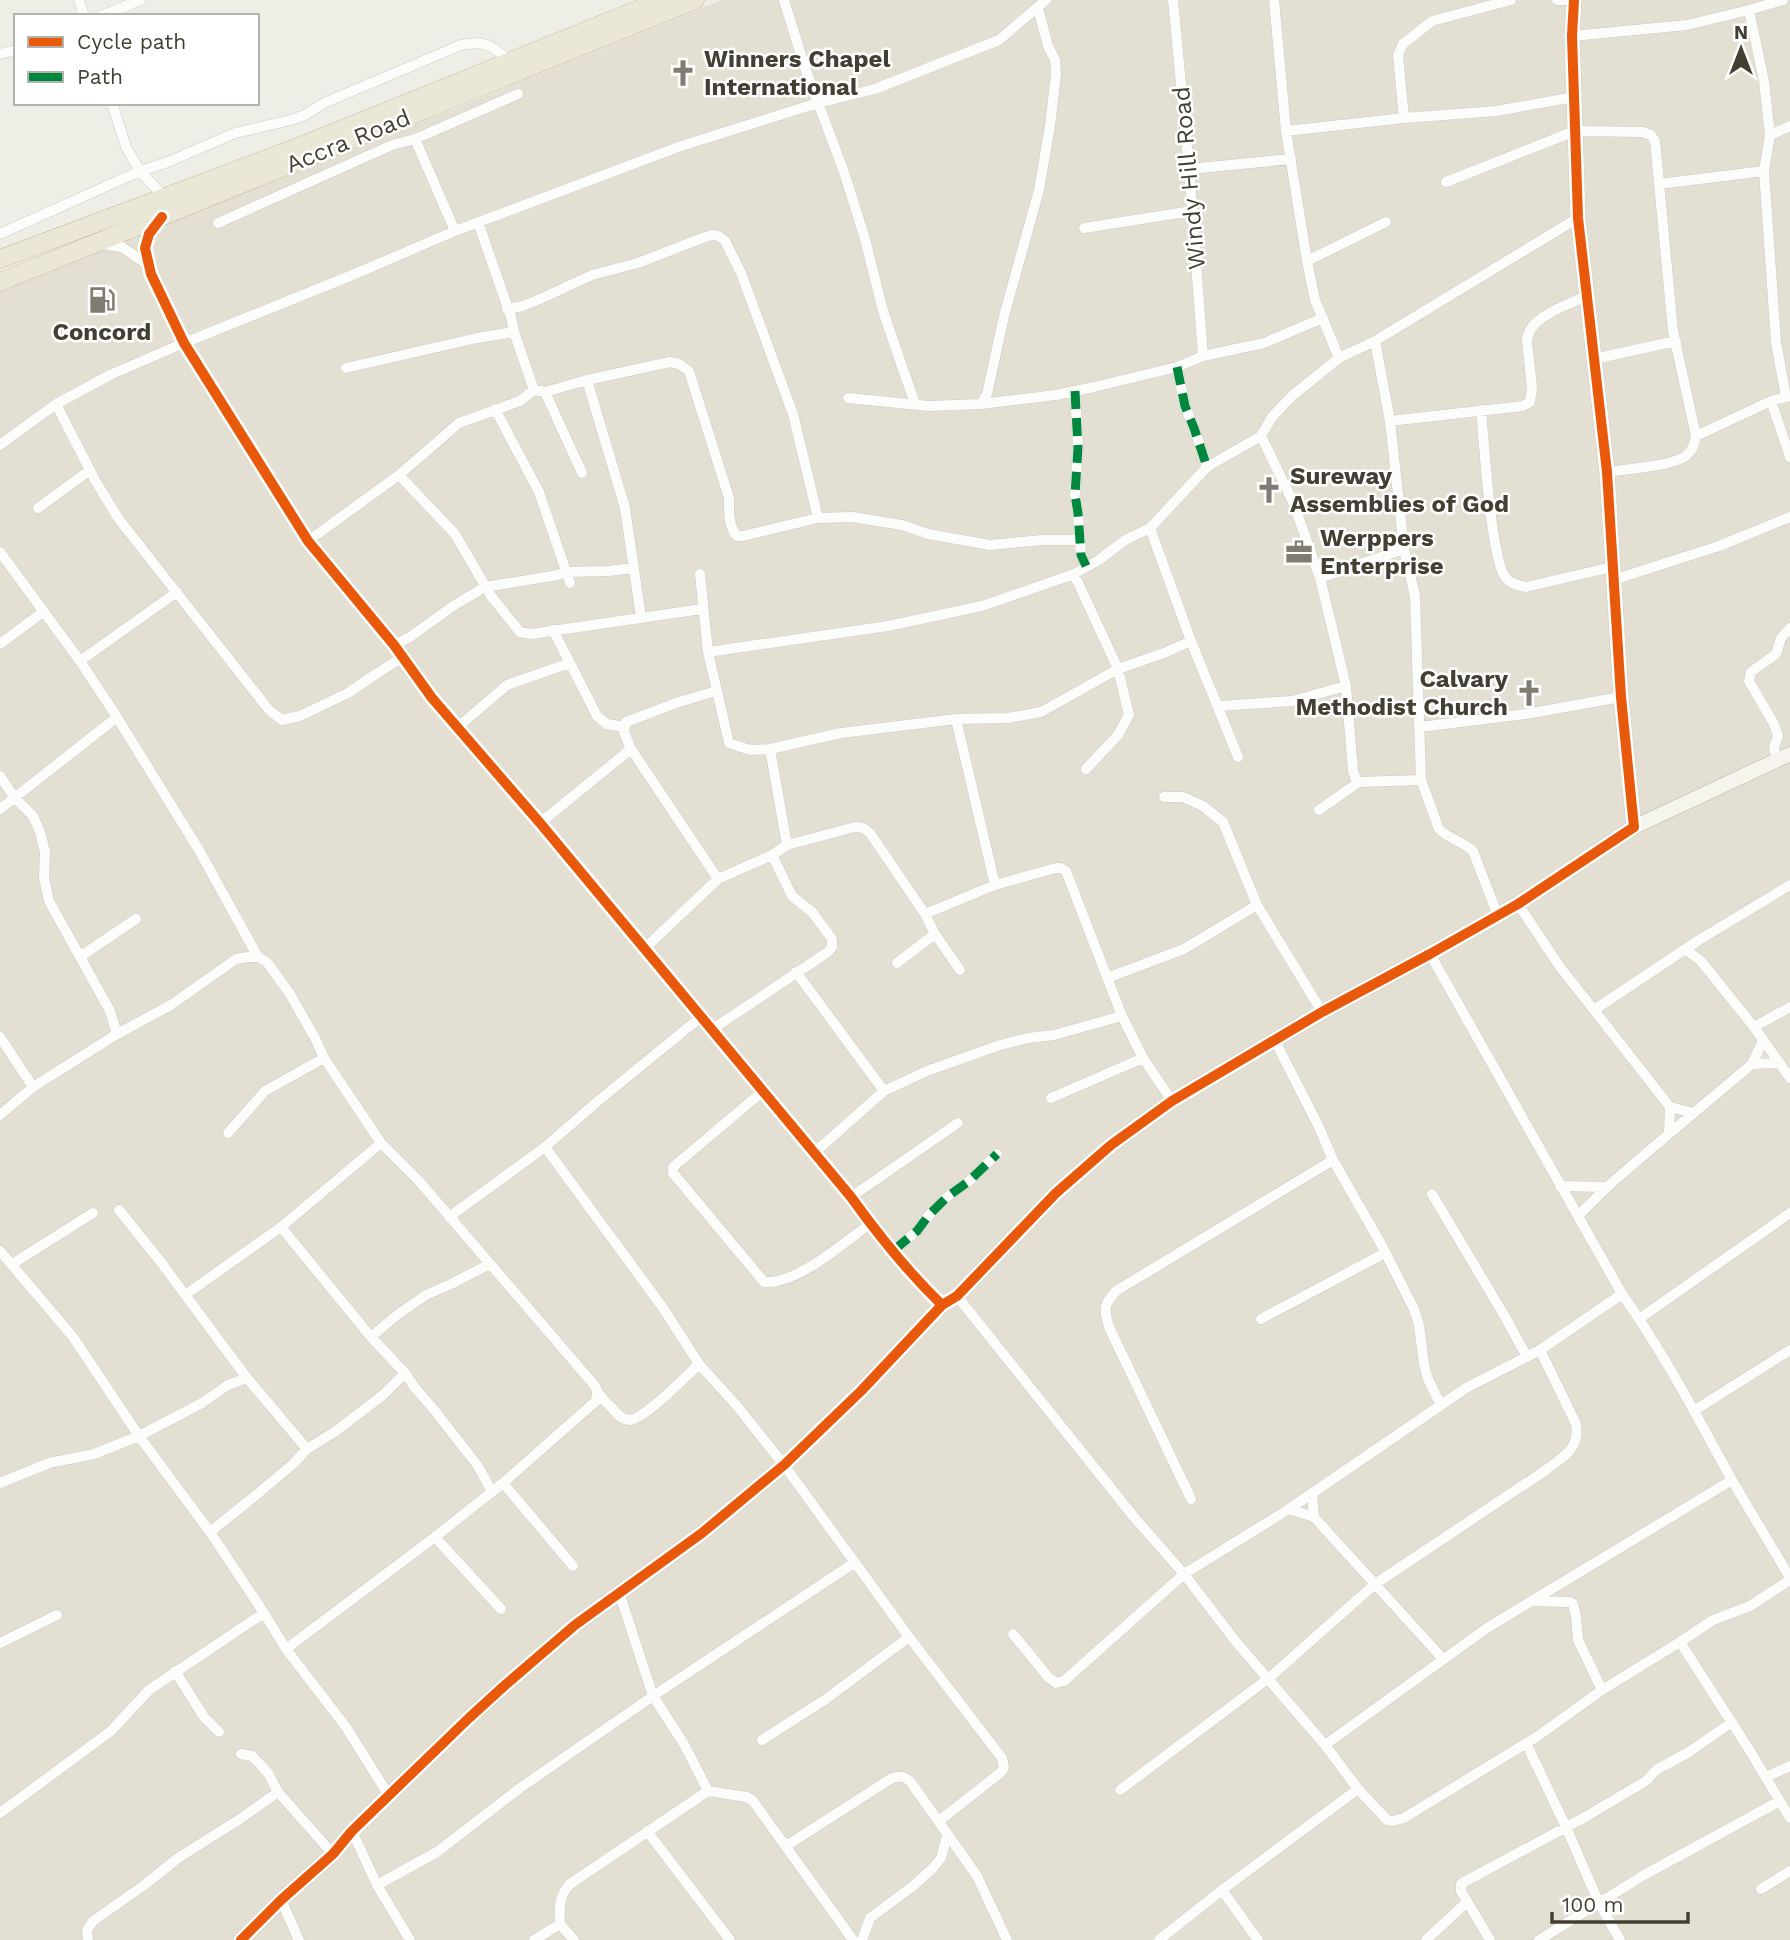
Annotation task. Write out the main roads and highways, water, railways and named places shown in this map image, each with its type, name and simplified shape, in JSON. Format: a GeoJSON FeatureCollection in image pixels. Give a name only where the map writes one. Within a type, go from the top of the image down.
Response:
{"type":"FeatureCollection","features":[{"type":"Feature","properties":{"kind":"highway","name":"Accra Road"},"geometry":{"type":"LineString","coordinates":[[0,259],[293,149],[662,0]]}},
{"type":"Feature","properties":{"kind":"highway","name":"Accra Road"},"geometry":{"type":"LineString","coordinates":[[0,282],[695,0]]}},
{"type":"Feature","properties":{"kind":"place","name":"Winners Chapel International"},"geometry":{"type":"Point","coordinates":[683,73]}},
{"type":"Feature","properties":{"kind":"place","name":"Concord"},"geometry":{"type":"Point","coordinates":[102,300]}},
{"type":"Feature","properties":{"kind":"place","name":"Sureway Assemblies of God"},"geometry":{"type":"Point","coordinates":[1269,490]}},
{"type":"Feature","properties":{"kind":"place","name":"Werppers Enterprise"},"geometry":{"type":"Point","coordinates":[1299,552]}},
{"type":"Feature","properties":{"kind":"place","name":"Calvary Methodist Church"},"geometry":{"type":"Point","coordinates":[1529,693]}}]}
